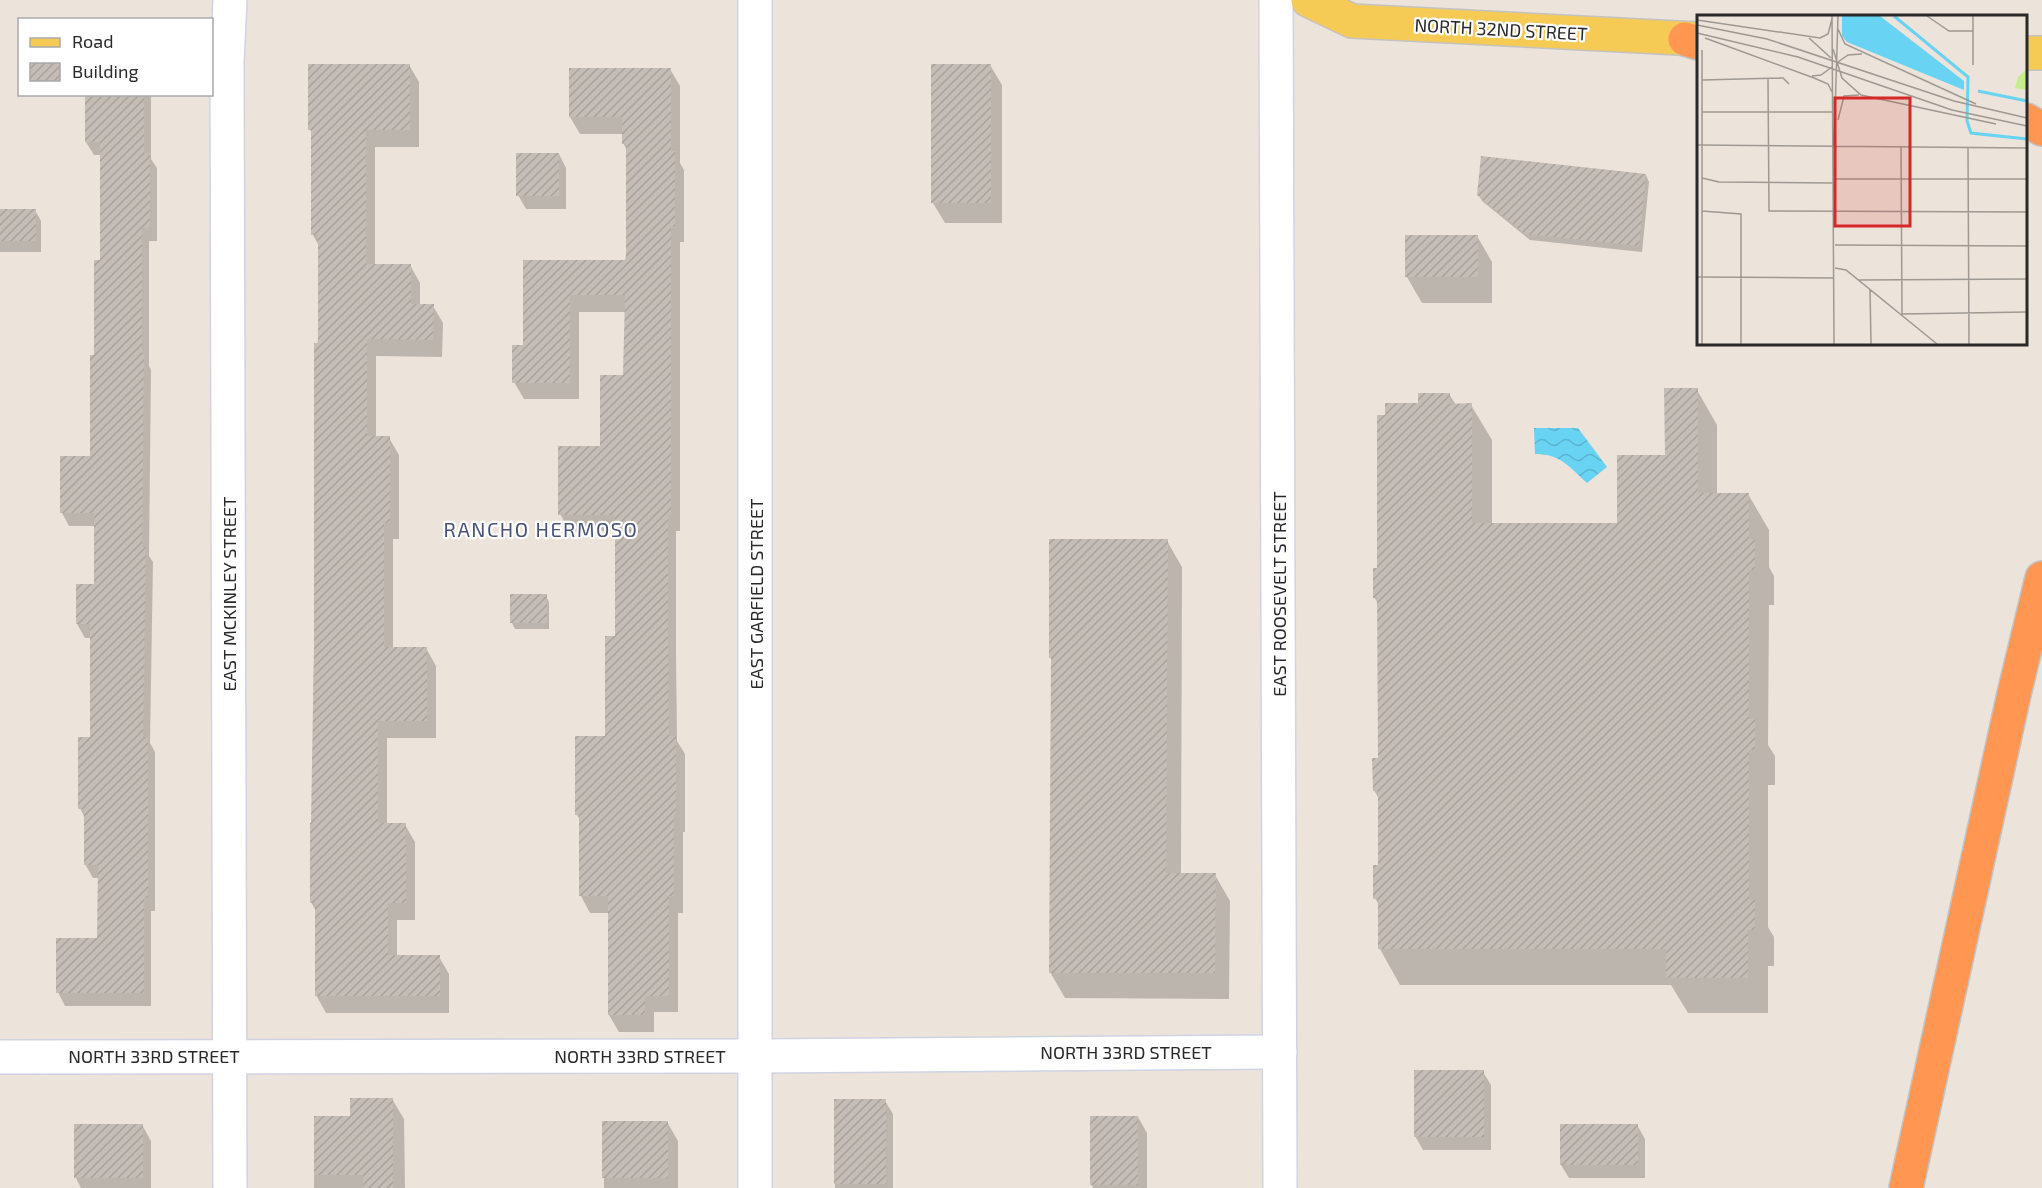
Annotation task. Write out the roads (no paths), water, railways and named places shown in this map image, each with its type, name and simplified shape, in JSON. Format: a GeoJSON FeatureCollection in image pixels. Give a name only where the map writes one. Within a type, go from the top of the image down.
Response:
{"type":"FeatureCollection","features":[{"type":"Feature","properties":{"kind":"highway"},"geometry":{"type":"LineString","coordinates":[[2027,121],[2042,129]]}},
{"type":"Feature","properties":{"kind":"highway"},"geometry":{"type":"LineString","coordinates":[[1906,1188],[2014,694],[2042,578]]}},
{"type":"Feature","properties":{"kind":"main road","name":"NORTH 32ND STREET"},"geometry":{"type":"LineString","coordinates":[[1308,0],[1352,21],[1694,41]]}},
{"type":"Feature","properties":{"kind":"street","name":"EAST MCKINLEY STREET"},"geometry":{"type":"LineString","coordinates":[[230,0],[227,74],[230,1188]]}},
{"type":"Feature","properties":{"kind":"street","name":"EAST GARFIELD STREET"},"geometry":{"type":"LineString","coordinates":[[755,0],[755,1188]]}},
{"type":"Feature","properties":{"kind":"street","name":"EAST ROOSEVELT STREET"},"geometry":{"type":"LineString","coordinates":[[1276,0],[1280,1188]]}},
{"type":"Feature","properties":{"kind":"street","name":"NORTH 33RD STREET"},"geometry":{"type":"LineString","coordinates":[[0,1056],[756,1056],[1280,1052]]}},
{"type":"Feature","properties":{"kind":"water"},"geometry":{"type":"Polygon","coordinates":[[[1534,428],[1578,428],[1607,467],[1587,483],[1558,459],[1535,454],[1534,428]]]}},
{"type":"Feature","properties":{"kind":"district","name":"RANCHO HERMOSO"},"geometry":{"type":"Point","coordinates":[541,529]}}]}
